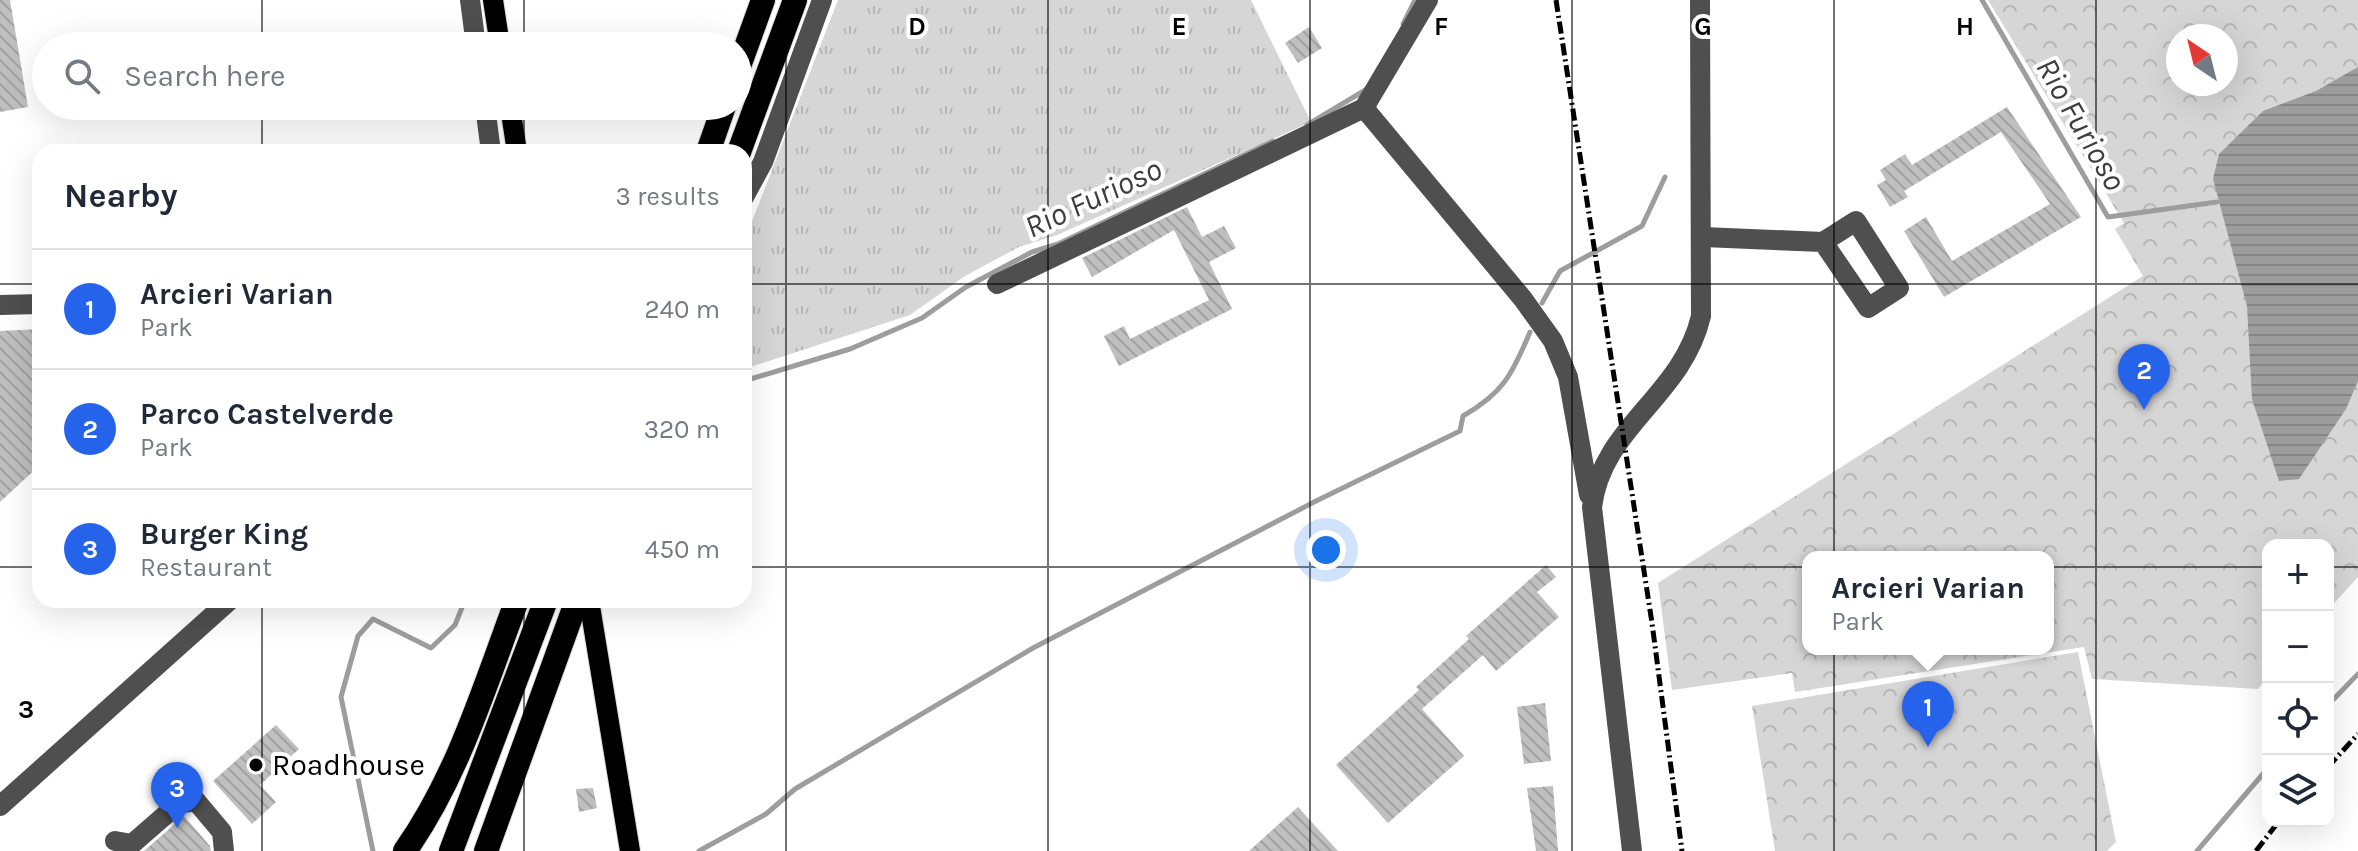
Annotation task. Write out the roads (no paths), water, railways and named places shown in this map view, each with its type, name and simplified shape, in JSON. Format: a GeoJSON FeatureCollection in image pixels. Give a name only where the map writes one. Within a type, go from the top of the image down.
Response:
{"type":"FeatureCollection","features":[{"type":"Feature","properties":{"kind":"highway"},"geometry":{"type":"LineString","coordinates":[[751,32],[763,0]]}},
{"type":"Feature","properties":{"kind":"highway"},"geometry":{"type":"LineString","coordinates":[[752,117],[795,0]]}},
{"type":"Feature","properties":{"kind":"highway"},"geometry":{"type":"LineString","coordinates":[[711,144],[719,120]]}},
{"type":"Feature","properties":{"kind":"highway"},"geometry":{"type":"LineString","coordinates":[[742,144],[751,120]]}},
{"type":"Feature","properties":{"kind":"highway"},"geometry":{"type":"LineString","coordinates":[[405,851],[441,791],[459,752],[514,608]]}},
{"type":"Feature","properties":{"kind":"highway"},"geometry":{"type":"LineString","coordinates":[[451,851],[543,608]]}},
{"type":"Feature","properties":{"kind":"highway"},"geometry":{"type":"LineString","coordinates":[[486,851],[574,608]]}},
{"type":"Feature","properties":{"kind":"main road"},"geometry":{"type":"LineString","coordinates":[[493,0],[498,32]]}},
{"type":"Feature","properties":{"kind":"main road"},"geometry":{"type":"LineString","coordinates":[[512,120],[516,144]]}},
{"type":"Feature","properties":{"kind":"main road"},"geometry":{"type":"LineString","coordinates":[[590,608],[630,851]]}},
{"type":"Feature","properties":{"kind":"street"},"geometry":{"type":"LineString","coordinates":[[470,0],[474,32]]}},
{"type":"Feature","properties":{"kind":"street"},"geometry":{"type":"LineString","coordinates":[[752,182],[763,162],[822,0]]}},
{"type":"Feature","properties":{"kind":"street"},"geometry":{"type":"LineString","coordinates":[[997,284],[1364,108],[1428,0]]}},
{"type":"Feature","properties":{"kind":"street"},"geometry":{"type":"LineString","coordinates":[[1592,507],[1596,480],[1606,456],[1672,380],[1694,344],[1704,297],[1700,0]]}},
{"type":"Feature","properties":{"kind":"street"},"geometry":{"type":"LineString","coordinates":[[1364,108],[1523,299],[1553,341],[1568,377],[1592,507],[1632,851]]}},
{"type":"Feature","properties":{"kind":"street"},"geometry":{"type":"LineString","coordinates":[[487,120],[490,144]]}},
{"type":"Feature","properties":{"kind":"street"},"geometry":{"type":"LineString","coordinates":[[1703,237],[1823,242]]}},
{"type":"Feature","properties":{"kind":"street"},"geometry":{"type":"LineString","coordinates":[[0,305],[32,304]]}},
{"type":"Feature","properties":{"kind":"street"},"geometry":{"type":"LineString","coordinates":[[0,806],[221,608]]}},
{"type":"Feature","properties":{"kind":"street"},"geometry":{"type":"LineString","coordinates":[[115,841],[132,844],[178,804],[196,801],[222,832],[224,851]]}},
{"type":"Feature","properties":{"kind":"waterway","name":"Rio Furioso"},"geometry":{"type":"LineString","coordinates":[[1403,24],[1415,0]]}},
{"type":"Feature","properties":{"kind":"waterway","name":"Rio Furioso"},"geometry":{"type":"LineString","coordinates":[[1982,0],[2108,217],[2217,202]]}},
{"type":"Feature","properties":{"kind":"waterway","name":"Rio Furioso"},"geometry":{"type":"LineString","coordinates":[[1307,125],[1367,89]]}},
{"type":"Feature","properties":{"kind":"waterway","name":"Rio Furioso"},"geometry":{"type":"LineString","coordinates":[[752,379],[850,349],[922,318],[966,287],[1032,252],[1058,244],[1273,141]]}},
{"type":"Feature","properties":{"kind":"waterway","name":"Rio Furioso"},"geometry":{"type":"LineString","coordinates":[[1542,303],[1560,271],[1642,226],[1665,177]]}},
{"type":"Feature","properties":{"kind":"waterway"},"geometry":{"type":"LineString","coordinates":[[699,851],[766,814],[795,789],[1033,648],[1318,500],[1460,431],[1463,416],[1477,408],[1505,382],[1530,332]]}},
{"type":"Feature","properties":{"kind":"waterway","name":"Rio Furioso"},"geometry":{"type":"LineString","coordinates":[[373,851],[341,697],[358,636],[373,619],[431,648],[455,625],[462,608]]}},
{"type":"Feature","properties":{"kind":"waterway"},"geometry":{"type":"LineString","coordinates":[[2334,699],[2358,674]]}},
{"type":"Feature","properties":{"kind":"waterway"},"geometry":{"type":"LineString","coordinates":[[2197,851],[2262,775]]}},
{"type":"Feature","properties":{"kind":"railway"},"geometry":{"type":"LineString","coordinates":[[1556,0],[1652,623],[1682,851]]}},
{"type":"Feature","properties":{"kind":"railway"},"geometry":{"type":"LineString","coordinates":[[2334,760],[2358,734]]}},
{"type":"Feature","properties":{"kind":"railway"},"geometry":{"type":"LineString","coordinates":[[2256,851],[2274,827]]}},
{"type":"Feature","properties":{"kind":"place","name":"Parco Castelverde"},"geometry":{"type":"Point","coordinates":[2144,410]}},
{"type":"Feature","properties":{"kind":"place","name":"Arcieri Varian"},"geometry":{"type":"Point","coordinates":[1928,747]}},
{"type":"Feature","properties":{"kind":"place","name":"Roadhouse"},"geometry":{"type":"Point","coordinates":[256,765]}},
{"type":"Feature","properties":{"kind":"place","name":"Burger King"},"geometry":{"type":"Point","coordinates":[177,828]}}]}
